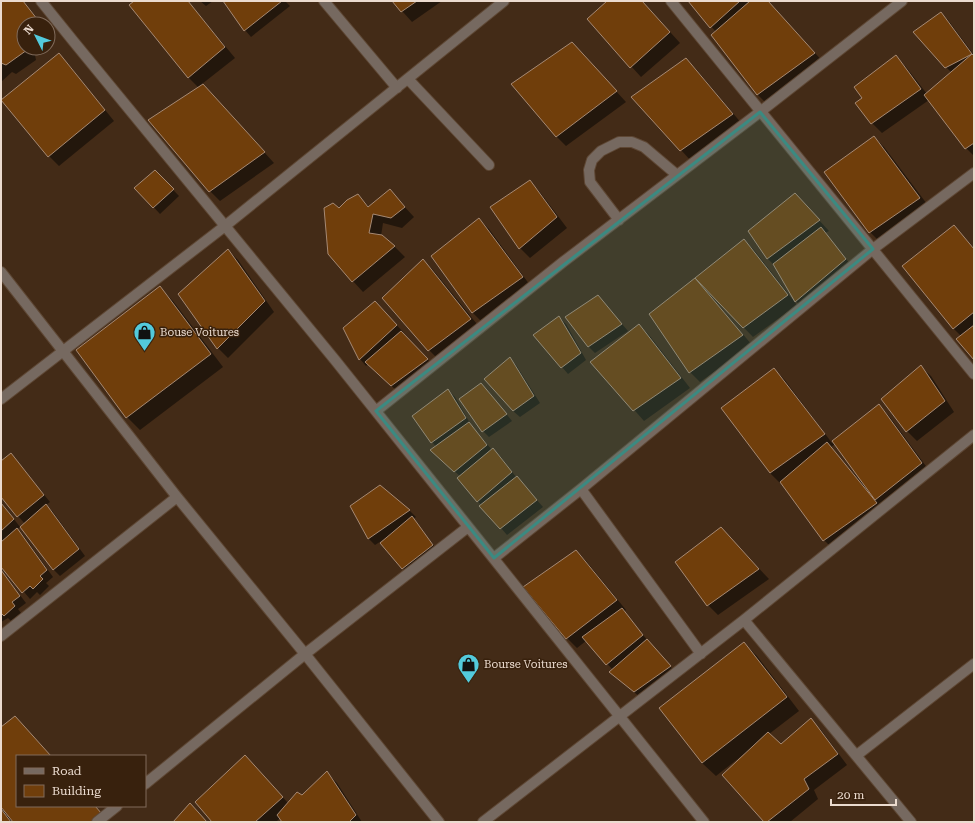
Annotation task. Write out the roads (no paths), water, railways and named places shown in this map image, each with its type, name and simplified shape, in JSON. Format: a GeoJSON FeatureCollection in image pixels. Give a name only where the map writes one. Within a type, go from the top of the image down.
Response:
{"type":"FeatureCollection","features":[{"type":"Feature","properties":{"kind":"street"},"geometry":{"type":"LineString","coordinates":[[41,1],[376,411],[704,822]]}},
{"type":"Feature","properties":{"kind":"street"},"geometry":{"type":"LineString","coordinates":[[324,1],[397,88]]}},
{"type":"Feature","properties":{"kind":"street"},"geometry":{"type":"LineString","coordinates":[[1,399],[225,226],[504,1]]}},
{"type":"Feature","properties":{"kind":"street"},"geometry":{"type":"LineString","coordinates":[[671,1],[974,374]]}},
{"type":"Feature","properties":{"kind":"street"},"geometry":{"type":"LineString","coordinates":[[376,411],[563,262],[760,112],[902,1]]}},
{"type":"Feature","properties":{"kind":"street"},"geometry":{"type":"LineString","coordinates":[[408,79],[489,165]]}},
{"type":"Feature","properties":{"kind":"street"},"geometry":{"type":"LineString","coordinates":[[619,220],[590,182],[589,170],[592,160],[601,151],[619,142],[632,142],[644,147],[677,175]]}},
{"type":"Feature","properties":{"kind":"street"},"geometry":{"type":"LineString","coordinates":[[494,558],[581,489],[873,249],[974,173]]}},
{"type":"Feature","properties":{"kind":"street"},"geometry":{"type":"LineString","coordinates":[[1,272],[177,497],[306,654],[439,822]]}},
{"type":"Feature","properties":{"kind":"street"},"geometry":{"type":"LineString","coordinates":[[483,822],[744,620],[974,435]]}},
{"type":"Feature","properties":{"kind":"street"},"geometry":{"type":"LineString","coordinates":[[581,489],[700,654]]}},
{"type":"Feature","properties":{"kind":"street"},"geometry":{"type":"LineString","coordinates":[[1,636],[177,497]]}},
{"type":"Feature","properties":{"kind":"street"},"geometry":{"type":"LineString","coordinates":[[146,783],[306,654],[468,527]]}},
{"type":"Feature","properties":{"kind":"street"},"geometry":{"type":"LineString","coordinates":[[744,620],[912,822]]}},
{"type":"Feature","properties":{"kind":"street"},"geometry":{"type":"LineString","coordinates":[[857,755],[974,664]]}},
{"type":"Feature","properties":{"kind":"street"},"geometry":{"type":"LineString","coordinates":[[98,822],[116,807]]}},
{"type":"Feature","properties":{"kind":"place","name":"Bouse Voitures"},"geometry":{"type":"Point","coordinates":[144,352]}},
{"type":"Feature","properties":{"kind":"place","name":"Bourse Voitures"},"geometry":{"type":"Point","coordinates":[468,684]}}]}
